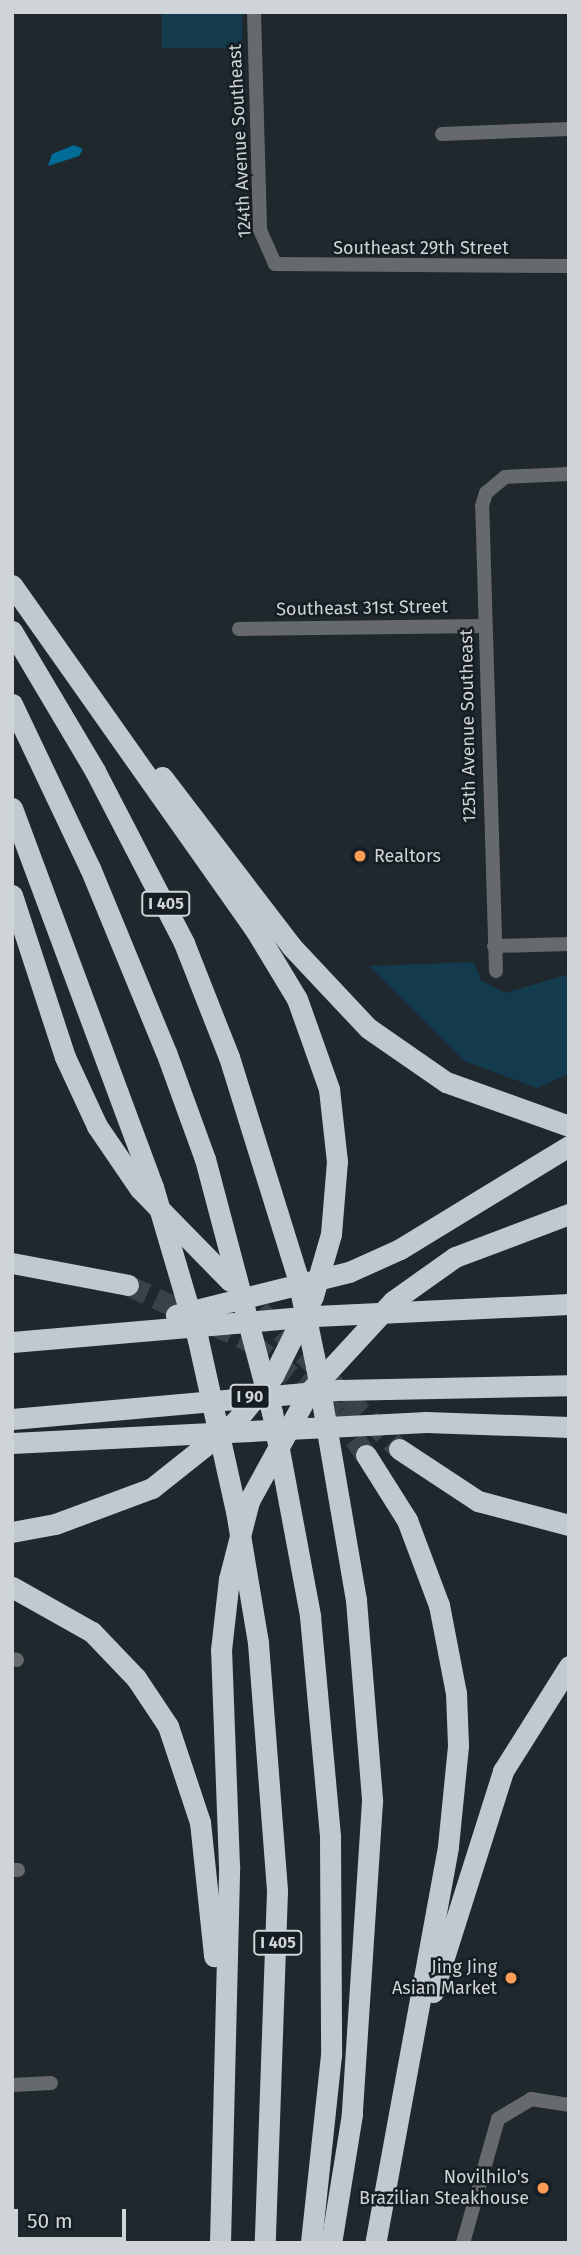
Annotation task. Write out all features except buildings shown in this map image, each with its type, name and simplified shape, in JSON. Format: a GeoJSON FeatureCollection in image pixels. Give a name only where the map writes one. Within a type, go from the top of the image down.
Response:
{"type":"FeatureCollection","features":[{"type":"Feature","properties":{"kind":"highway"},"geometry":{"type":"LineString","coordinates":[[12,585],[326,987],[404,1056],[446,1082],[526,1113],[569,1126]]}},
{"type":"Feature","properties":{"kind":"highway"},"geometry":{"type":"LineString","coordinates":[[12,1532],[92,1512],[170,1476],[235,1422],[273,1376],[313,1296],[337,1192],[329,1089],[303,1011],[256,931],[33,613]]}},
{"type":"Feature","properties":{"kind":"highway","name":"I 405"},"geometry":{"type":"LineString","coordinates":[[12,631],[96,771],[178,931],[229,1057],[272,1198],[310,1340],[356,1600],[368,1705],[370,1846],[352,2114],[331,2243]]}},
{"type":"Feature","properties":{"kind":"highway"},"geometry":{"type":"LineString","coordinates":[[12,704],[90,868],[205,1159],[249,1314],[293,1520],[316,1676],[334,1946],[327,2110],[311,2243]]}},
{"type":"Feature","properties":{"kind":"highway","name":"I 405"},"geometry":{"type":"LineString","coordinates":[[12,808],[117,1087],[198,1340],[258,1643],[278,1904],[265,2243]]}},
{"type":"Feature","properties":{"kind":"highway"},"geometry":{"type":"LineString","coordinates":[[12,895],[65,1057],[97,1126],[140,1189],[230,1281]]}},
{"type":"Feature","properties":{"kind":"highway"},"geometry":{"type":"LineString","coordinates":[[72,1336],[349,1272],[400,1249],[569,1146]]}},
{"type":"Feature","properties":{"kind":"highway"},"geometry":{"type":"LineString","coordinates":[[220,2243],[222,2033],[229,1866],[221,1650],[234,1553],[257,1483],[292,1416],[341,1351],[425,1274],[485,1241],[569,1214]]}},
{"type":"Feature","properties":{"kind":"highway"},"geometry":{"type":"LineString","coordinates":[[12,1263],[128,1285]]}},
{"type":"Feature","properties":{"kind":"highway"},"geometry":{"type":"LineString","coordinates":[[12,1342],[315,1315],[569,1304]]}},
{"type":"Feature","properties":{"kind":"highway","name":"I 90"},"geometry":{"type":"LineString","coordinates":[[12,1419],[339,1390],[569,1385]]}},
{"type":"Feature","properties":{"kind":"highway"},"geometry":{"type":"LineString","coordinates":[[12,1443],[426,1422],[569,1427]]}},
{"type":"Feature","properties":{"kind":"highway"},"geometry":{"type":"LineString","coordinates":[[399,1449],[478,1501],[569,1525]]}},
{"type":"Feature","properties":{"kind":"highway"},"geometry":{"type":"LineString","coordinates":[[366,1455],[407,1520],[429,1572],[456,1693],[454,1798],[375,2243]]}},
{"type":"Feature","properties":{"kind":"highway"},"geometry":{"type":"LineString","coordinates":[[12,1587],[92,1632],[117,1656],[181,1752],[200,1822],[222,2033]]}},
{"type":"Feature","properties":{"kind":"highway"},"geometry":{"type":"LineString","coordinates":[[404,2088],[503,1772],[569,1666]]}},
{"type":"Feature","properties":{"kind":"street","name":"124th Avenue Southeast"},"geometry":{"type":"LineString","coordinates":[[254,12],[261,230],[275,264]]}},
{"type":"Feature","properties":{"kind":"street"},"geometry":{"type":"LineString","coordinates":[[442,134],[569,129]]}},
{"type":"Feature","properties":{"kind":"street","name":"Southeast 29th Street"},"geometry":{"type":"LineString","coordinates":[[275,264],[569,266]]}},
{"type":"Feature","properties":{"kind":"street","name":"125th Avenue Southeast"},"geometry":{"type":"LineString","coordinates":[[496,971],[482,506],[494,483],[569,474]]}},
{"type":"Feature","properties":{"kind":"street","name":"Southeast 31st Street"},"geometry":{"type":"LineString","coordinates":[[239,629],[485,626]]}},
{"type":"Feature","properties":{"kind":"street"},"geometry":{"type":"LineString","coordinates":[[494,946],[569,944]]}},
{"type":"Feature","properties":{"kind":"street"},"geometry":{"type":"LineString","coordinates":[[12,2085],[51,2084]]}},
{"type":"Feature","properties":{"kind":"street"},"geometry":{"type":"LineString","coordinates":[[463,2243],[498,2119],[531,2099],[569,2105]]}},
{"type":"Feature","properties":{"kind":"shaded area"},"geometry":{"type":"Polygon","coordinates":[[[162,12],[242,12],[242,48],[162,48],[162,12]]]}},
{"type":"Feature","properties":{"kind":"shaded area"},"geometry":{"type":"Polygon","coordinates":[[[474,962],[481,980],[505,993],[569,974],[569,1074],[537,1088],[464,1061],[369,966],[474,962]]]}},
{"type":"Feature","properties":{"kind":"water"},"geometry":{"type":"Polygon","coordinates":[[[74,145],[83,149],[79,156],[48,166],[52,154],[74,145]]]}},
{"type":"Feature","properties":{"kind":"tunnel"},"geometry":{"type":"LineString","coordinates":[[128,1285],[251,1342],[337,1413],[366,1455]]}},
{"type":"Feature","properties":{"kind":"tunnel"},"geometry":{"type":"LineString","coordinates":[[237,1288],[399,1449]]}},
{"type":"Feature","properties":{"kind":"place","name":"Realtors"},"geometry":{"type":"Point","coordinates":[360,856]}},
{"type":"Feature","properties":{"kind":"place","name":"Jing Jing Asian Market"},"geometry":{"type":"Point","coordinates":[511,1978]}},
{"type":"Feature","properties":{"kind":"place","name":"Novilhilo's Brazilian Steakhouse"},"geometry":{"type":"Point","coordinates":[543,2188]}}]}
